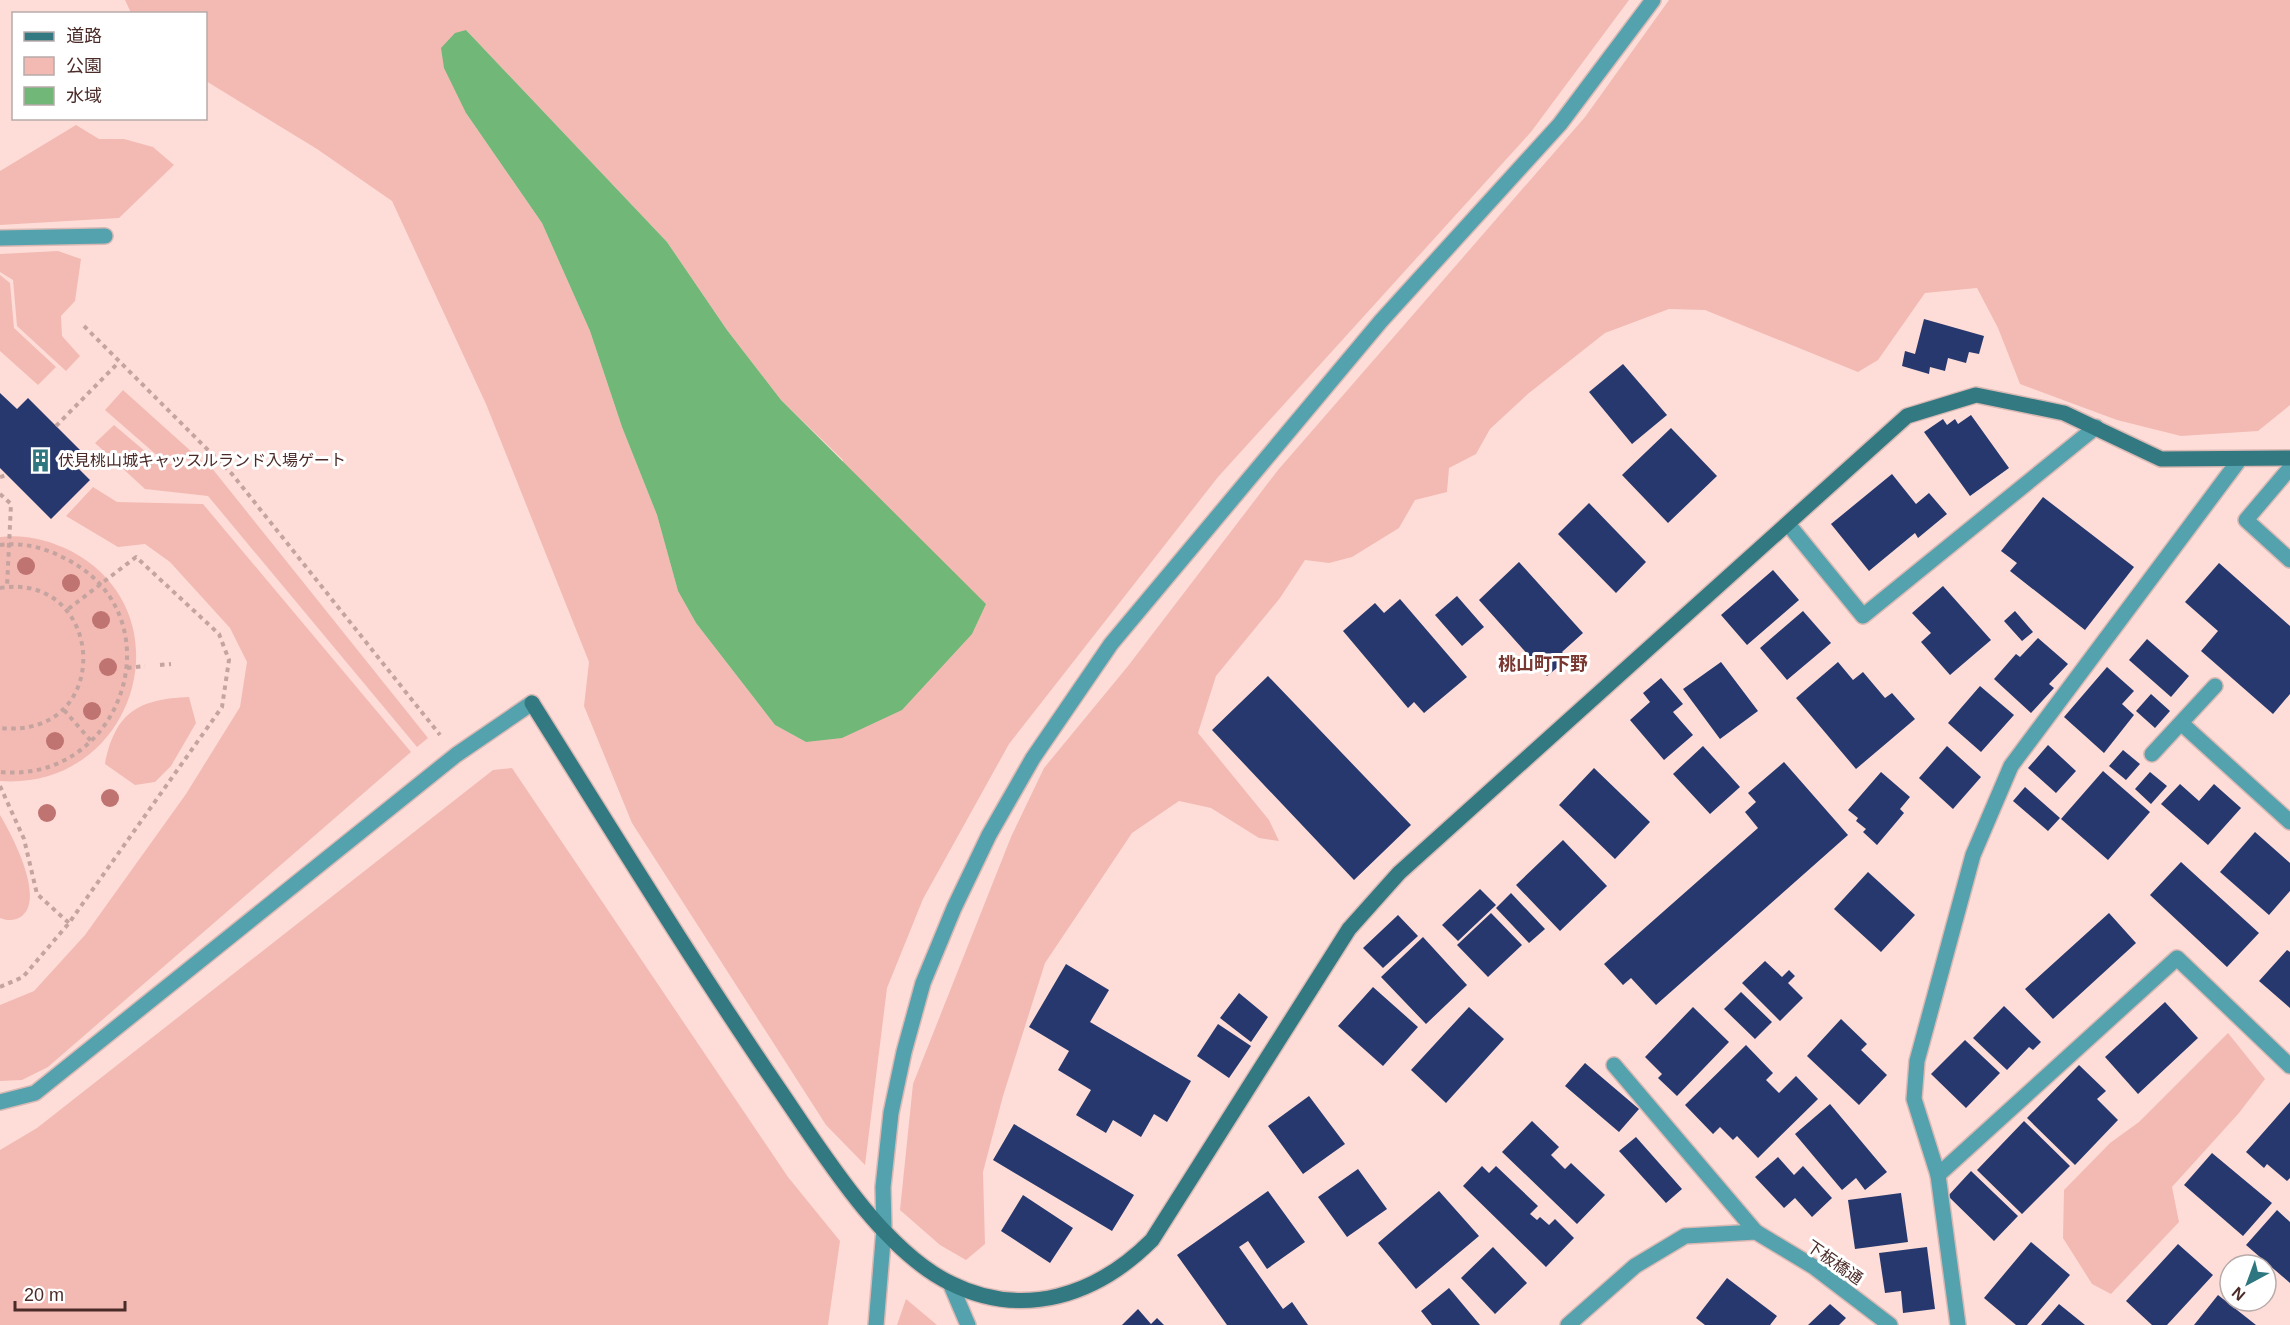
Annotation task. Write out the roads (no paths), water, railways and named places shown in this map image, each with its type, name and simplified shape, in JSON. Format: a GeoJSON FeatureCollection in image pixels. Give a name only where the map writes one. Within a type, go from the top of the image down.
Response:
{"type":"FeatureCollection","features":[{"type":"Feature","properties":{"kind":"street"},"geometry":{"type":"LineString","coordinates":[[876,1325],[884,1228],[883,1187],[891,1113],[923,983],[989,835],[1033,758],[1111,644],[1381,321],[1560,124],[1653,0]]}},
{"type":"Feature","properties":{"kind":"street"},"geometry":{"type":"LineString","coordinates":[[0,238],[105,236]]}},
{"type":"Feature","properties":{"kind":"street"},"geometry":{"type":"LineString","coordinates":[[0,1102],[21,1099],[35,1093],[456,755],[532,703],[720,1003],[824,1154],[884,1228],[925,1268],[950,1283],[1004,1299],[1040,1299],[1086,1288],[1111,1276],[1133,1260],[1152,1240],[1169,1217],[1349,929],[1399,873],[1907,416],[1977,395],[2064,413],[2161,459],[2290,458]]}},
{"type":"Feature","properties":{"kind":"street"},"geometry":{"type":"LineString","coordinates":[[1788,524],[1863,616],[2096,427]]}},
{"type":"Feature","properties":{"kind":"street"},"geometry":{"type":"LineString","coordinates":[[1958,1325],[1938,1175],[1914,1099],[1917,1061],[1973,855],[2011,766],[2240,459]]}},
{"type":"Feature","properties":{"kind":"street"},"geometry":{"type":"LineString","coordinates":[[2290,468],[2246,520],[2290,560]]}},
{"type":"Feature","properties":{"kind":"street"},"geometry":{"type":"LineString","coordinates":[[2152,754],[2215,686]]}},
{"type":"Feature","properties":{"kind":"street"},"geometry":{"type":"LineString","coordinates":[[2181,723],[2290,822]]}},
{"type":"Feature","properties":{"kind":"street"},"geometry":{"type":"LineString","coordinates":[[1938,1175],[2177,958],[2290,1066]]}},
{"type":"Feature","properties":{"kind":"street","name":"下板橋通"},"geometry":{"type":"LineString","coordinates":[[1614,1065],[1756,1232],[1814,1268],[1890,1325]]}},
{"type":"Feature","properties":{"kind":"street"},"geometry":{"type":"LineString","coordinates":[[1568,1325],[1635,1266],[1685,1236],[1756,1232]]}},
{"type":"Feature","properties":{"kind":"street"},"geometry":{"type":"LineString","coordinates":[[950,1283],[968,1325]]}},
{"type":"Feature","properties":{"kind":"water"},"geometry":{"type":"Polygon","coordinates":[[[466,30],[667,242],[727,330],[781,400],[986,604],[972,634],[902,710],[842,738],[806,742],[775,725],[696,623],[678,591],[657,515],[622,427],[590,331],[542,223],[466,113],[444,68],[441,48],[455,33],[466,30]]]}},
{"type":"Feature","properties":{"kind":"place","name":"伏見桃山城キャッスルランド入場ゲート"},"geometry":{"type":"Point","coordinates":[40,460]}},
{"type":"Feature","properties":{"kind":"district","name":"桃山町下野"},"geometry":{"type":"Point","coordinates":[1543,664]}}]}
